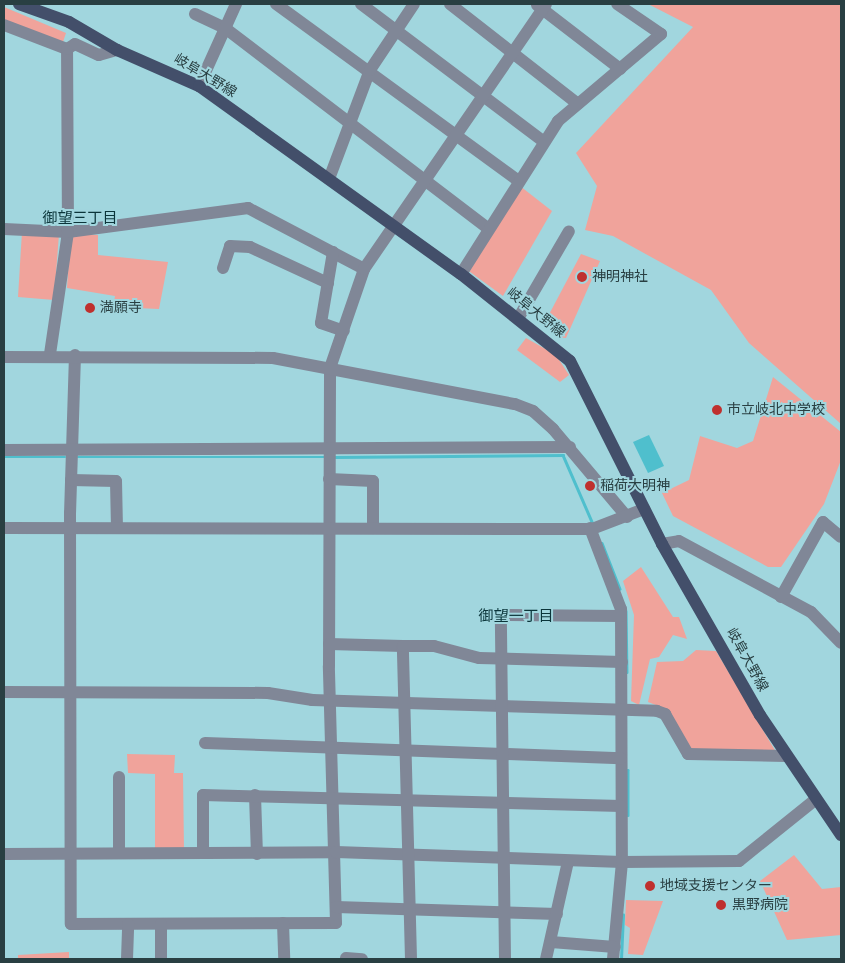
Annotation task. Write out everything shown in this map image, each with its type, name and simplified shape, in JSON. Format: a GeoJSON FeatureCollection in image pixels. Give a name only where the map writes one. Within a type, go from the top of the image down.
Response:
{"type":"FeatureCollection","features":[{"type":"Feature","properties":{"kind":"main road","name":"岐阜大野線"},"geometry":{"type":"LineString","coordinates":[[19,4],[69,22],[117,50],[199,86],[519,317],[578,372],[662,544],[786,756],[841,835]]}},
{"type":"Feature","properties":{"kind":"street"},"geometry":{"type":"LineString","coordinates":[[199,86],[236,4]]}},
{"type":"Feature","properties":{"kind":"street"},"geometry":{"type":"LineString","coordinates":[[276,4],[454,138],[517,180]]}},
{"type":"Feature","properties":{"kind":"street"},"geometry":{"type":"LineString","coordinates":[[361,4],[396,33],[482,94],[544,142]]}},
{"type":"Feature","properties":{"kind":"street"},"geometry":{"type":"LineString","coordinates":[[329,179],[369,74],[414,4]]}},
{"type":"Feature","properties":{"kind":"street"},"geometry":{"type":"LineString","coordinates":[[450,4],[578,104]]}},
{"type":"Feature","properties":{"kind":"street"},"geometry":{"type":"LineString","coordinates":[[461,274],[517,180],[544,142],[578,104],[661,34],[617,4]]}},
{"type":"Feature","properties":{"kind":"street"},"geometry":{"type":"LineString","coordinates":[[75,355],[70,480],[72,691],[71,924],[336,922],[336,852],[329,644],[330,368],[364,269],[426,181],[541,5],[620,69]]}},
{"type":"Feature","properties":{"kind":"street"},"geometry":{"type":"LineString","coordinates":[[195,14],[225,28],[488,228]]}},
{"type":"Feature","properties":{"kind":"street"},"geometry":{"type":"LineString","coordinates":[[4,25],[68,48],[75,44],[99,55],[117,50]]}},
{"type":"Feature","properties":{"kind":"street"},"geometry":{"type":"LineString","coordinates":[[50,354],[68,232],[68,48]]}},
{"type":"Feature","properties":{"kind":"street"},"geometry":{"type":"LineString","coordinates":[[4,229],[68,232],[248,208],[364,269]]}},
{"type":"Feature","properties":{"kind":"street"},"geometry":{"type":"LineString","coordinates":[[519,317],[569,231]]}},
{"type":"Feature","properties":{"kind":"street"},"geometry":{"type":"LineString","coordinates":[[223,268],[230,246],[250,247],[328,283]]}},
{"type":"Feature","properties":{"kind":"street"},"geometry":{"type":"LineString","coordinates":[[333,252],[321,323],[344,331]]}},
{"type":"Feature","properties":{"kind":"street"},"geometry":{"type":"LineString","coordinates":[[4,356],[50,354],[273,358],[515,404],[533,411],[570,447],[627,517]]}},
{"type":"Feature","properties":{"kind":"street"},"geometry":{"type":"LineString","coordinates":[[4,450],[329,450],[570,447]]}},
{"type":"Feature","properties":{"kind":"street"},"geometry":{"type":"LineString","coordinates":[[70,480],[116,481],[117,528]]}},
{"type":"Feature","properties":{"kind":"street"},"geometry":{"type":"LineString","coordinates":[[329,480],[373,481],[373,527]]}},
{"type":"Feature","properties":{"kind":"street"},"geometry":{"type":"LineString","coordinates":[[4,528],[590,528],[627,517],[644,509]]}},
{"type":"Feature","properties":{"kind":"street"},"geometry":{"type":"LineString","coordinates":[[781,598],[823,522],[841,537]]}},
{"type":"Feature","properties":{"kind":"street"},"geometry":{"type":"LineString","coordinates":[[550,942],[614,953],[622,862],[622,616],[590,528]]}},
{"type":"Feature","properties":{"kind":"street"},"geometry":{"type":"LineString","coordinates":[[662,544],[679,541],[781,598],[811,612],[841,643]]}},
{"type":"Feature","properties":{"kind":"street"},"geometry":{"type":"LineString","coordinates":[[505,959],[500,707],[501,615],[622,616]]}},
{"type":"Feature","properties":{"kind":"street"},"geometry":{"type":"LineString","coordinates":[[329,644],[434,646],[500,658],[622,662]]}},
{"type":"Feature","properties":{"kind":"street"},"geometry":{"type":"LineString","coordinates":[[402,646],[411,959]]}},
{"type":"Feature","properties":{"kind":"street"},"geometry":{"type":"LineString","coordinates":[[4,692],[72,691],[268,694],[330,699],[500,707],[621,710],[665,714],[688,754],[786,756]]}},
{"type":"Feature","properties":{"kind":"street"},"geometry":{"type":"LineString","coordinates":[[206,743],[621,758]]}},
{"type":"Feature","properties":{"kind":"street"},"geometry":{"type":"LineString","coordinates":[[119,777],[119,852]]}},
{"type":"Feature","properties":{"kind":"street"},"geometry":{"type":"LineString","coordinates":[[203,852],[203,795],[334,796],[621,806]]}},
{"type":"Feature","properties":{"kind":"street"},"geometry":{"type":"LineString","coordinates":[[255,795],[257,854]]}},
{"type":"Feature","properties":{"kind":"street"},"geometry":{"type":"LineString","coordinates":[[4,854],[119,852],[257,854],[336,852],[568,861],[739,861],[815,800]]}},
{"type":"Feature","properties":{"kind":"street"},"geometry":{"type":"LineString","coordinates":[[546,959],[568,861]]}},
{"type":"Feature","properties":{"kind":"street"},"geometry":{"type":"LineString","coordinates":[[336,907],[557,914]]}},
{"type":"Feature","properties":{"kind":"street"},"geometry":{"type":"LineString","coordinates":[[283,923],[284,959]]}},
{"type":"Feature","properties":{"kind":"street"},"geometry":{"type":"LineString","coordinates":[[127,959],[128,924]]}},
{"type":"Feature","properties":{"kind":"street"},"geometry":{"type":"LineString","coordinates":[[161,924],[161,959]]}},
{"type":"Feature","properties":{"kind":"street"},"geometry":{"type":"LineString","coordinates":[[346,958],[362,959]]}},
{"type":"Feature","properties":{"kind":"shaded area"},"geometry":{"type":"Polygon","coordinates":[[[648,4],[841,4],[841,424],[749,343],[711,290],[613,236],[585,230],[597,186],[576,153],[693,27],[648,4]]]}},
{"type":"Feature","properties":{"kind":"shaded area"},"geometry":{"type":"Polygon","coordinates":[[[4,7],[66,33],[63,42],[4,21],[4,7]]]}},
{"type":"Feature","properties":{"kind":"shaded area"},"geometry":{"type":"Polygon","coordinates":[[[520,186],[552,211],[503,296],[466,269],[520,186]]]}},
{"type":"Feature","properties":{"kind":"shaded area"},"geometry":{"type":"Polygon","coordinates":[[[22,232],[59,234],[54,300],[18,297],[22,232]]]}},
{"type":"Feature","properties":{"kind":"shaded area"},"geometry":{"type":"Polygon","coordinates":[[[76,234],[98,235],[98,255],[168,262],[159,309],[113,307],[115,296],[67,288],[70,241],[76,234]]]}},
{"type":"Feature","properties":{"kind":"shaded area"},"geometry":{"type":"Polygon","coordinates":[[[581,254],[600,261],[566,338],[557,337],[545,322],[581,254]]]}},
{"type":"Feature","properties":{"kind":"shaded area"},"geometry":{"type":"Polygon","coordinates":[[[526,338],[556,355],[569,375],[560,382],[517,350],[526,338]]]}},
{"type":"Feature","properties":{"kind":"shaded area"},"geometry":{"type":"Polygon","coordinates":[[[773,377],[841,432],[841,460],[824,504],[781,567],[768,567],[673,516],[662,493],[689,480],[700,436],[737,448],[753,441],[773,377]]]}},
{"type":"Feature","properties":{"kind":"shaded area"},"geometry":{"type":"Polygon","coordinates":[[[641,567],[673,617],[679,617],[687,639],[673,635],[659,657],[650,659],[639,705],[631,701],[634,615],[623,581],[641,567]]]}},
{"type":"Feature","properties":{"kind":"shaded area"},"geometry":{"type":"Polygon","coordinates":[[[696,650],[716,651],[776,752],[690,751],[666,709],[648,702],[657,662],[683,661],[696,650]]]}},
{"type":"Feature","properties":{"kind":"shaded area"},"geometry":{"type":"Polygon","coordinates":[[[127,754],[175,755],[174,773],[183,773],[184,850],[155,848],[155,774],[128,773],[127,754]]]}},
{"type":"Feature","properties":{"kind":"shaded area"},"geometry":{"type":"Polygon","coordinates":[[[794,855],[822,889],[841,887],[841,935],[787,940],[760,881],[794,855]]]}},
{"type":"Feature","properties":{"kind":"shaded area"},"geometry":{"type":"Polygon","coordinates":[[[626,900],[663,901],[643,955],[628,954],[630,928],[625,925],[626,900]]]}},
{"type":"Feature","properties":{"kind":"shaded area"},"geometry":{"type":"Polygon","coordinates":[[[69,952],[69,959],[18,959],[18,955],[69,952]]]}},
{"type":"Feature","properties":{"kind":"water"},"geometry":{"type":"Polygon","coordinates":[[[649,435],[664,466],[648,473],[633,442],[649,435]]]}},
{"type":"Feature","properties":{"kind":"waterway"},"geometry":{"type":"LineString","coordinates":[[334,457],[563,455],[593,524]]}},
{"type":"Feature","properties":{"kind":"waterway"},"geometry":{"type":"LineString","coordinates":[[4,457],[65,457]]}},
{"type":"Feature","properties":{"kind":"waterway"},"geometry":{"type":"LineString","coordinates":[[78,457],[326,457]]}},
{"type":"Feature","properties":{"kind":"waterway"},"geometry":{"type":"LineString","coordinates":[[602,543],[620,589]]}},
{"type":"Feature","properties":{"kind":"waterway"},"geometry":{"type":"LineString","coordinates":[[626,611],[627,672]]}},
{"type":"Feature","properties":{"kind":"waterway"},"geometry":{"type":"LineString","coordinates":[[628,770],[628,815]]}},
{"type":"Feature","properties":{"kind":"waterway"},"geometry":{"type":"LineString","coordinates":[[621,959],[623,915]]}},
{"type":"Feature","properties":{"kind":"place","name":"神明神社"},"geometry":{"type":"Point","coordinates":[582,277]}},
{"type":"Feature","properties":{"kind":"place","name":"満願寺"},"geometry":{"type":"Point","coordinates":[90,308]}},
{"type":"Feature","properties":{"kind":"place","name":"市立岐北中学校"},"geometry":{"type":"Point","coordinates":[717,410]}},
{"type":"Feature","properties":{"kind":"place","name":"稲荷大明神"},"geometry":{"type":"Point","coordinates":[590,486]}},
{"type":"Feature","properties":{"kind":"place","name":"地域支援センター"},"geometry":{"type":"Point","coordinates":[650,886]}},
{"type":"Feature","properties":{"kind":"place","name":"黒野病院"},"geometry":{"type":"Point","coordinates":[721,905]}},
{"type":"Feature","properties":{"kind":"district","name":"御望三丁目"},"geometry":{"type":"Point","coordinates":[80,219]}},
{"type":"Feature","properties":{"kind":"district","name":"御望一丁目"},"geometry":{"type":"Point","coordinates":[516,617]}}]}
